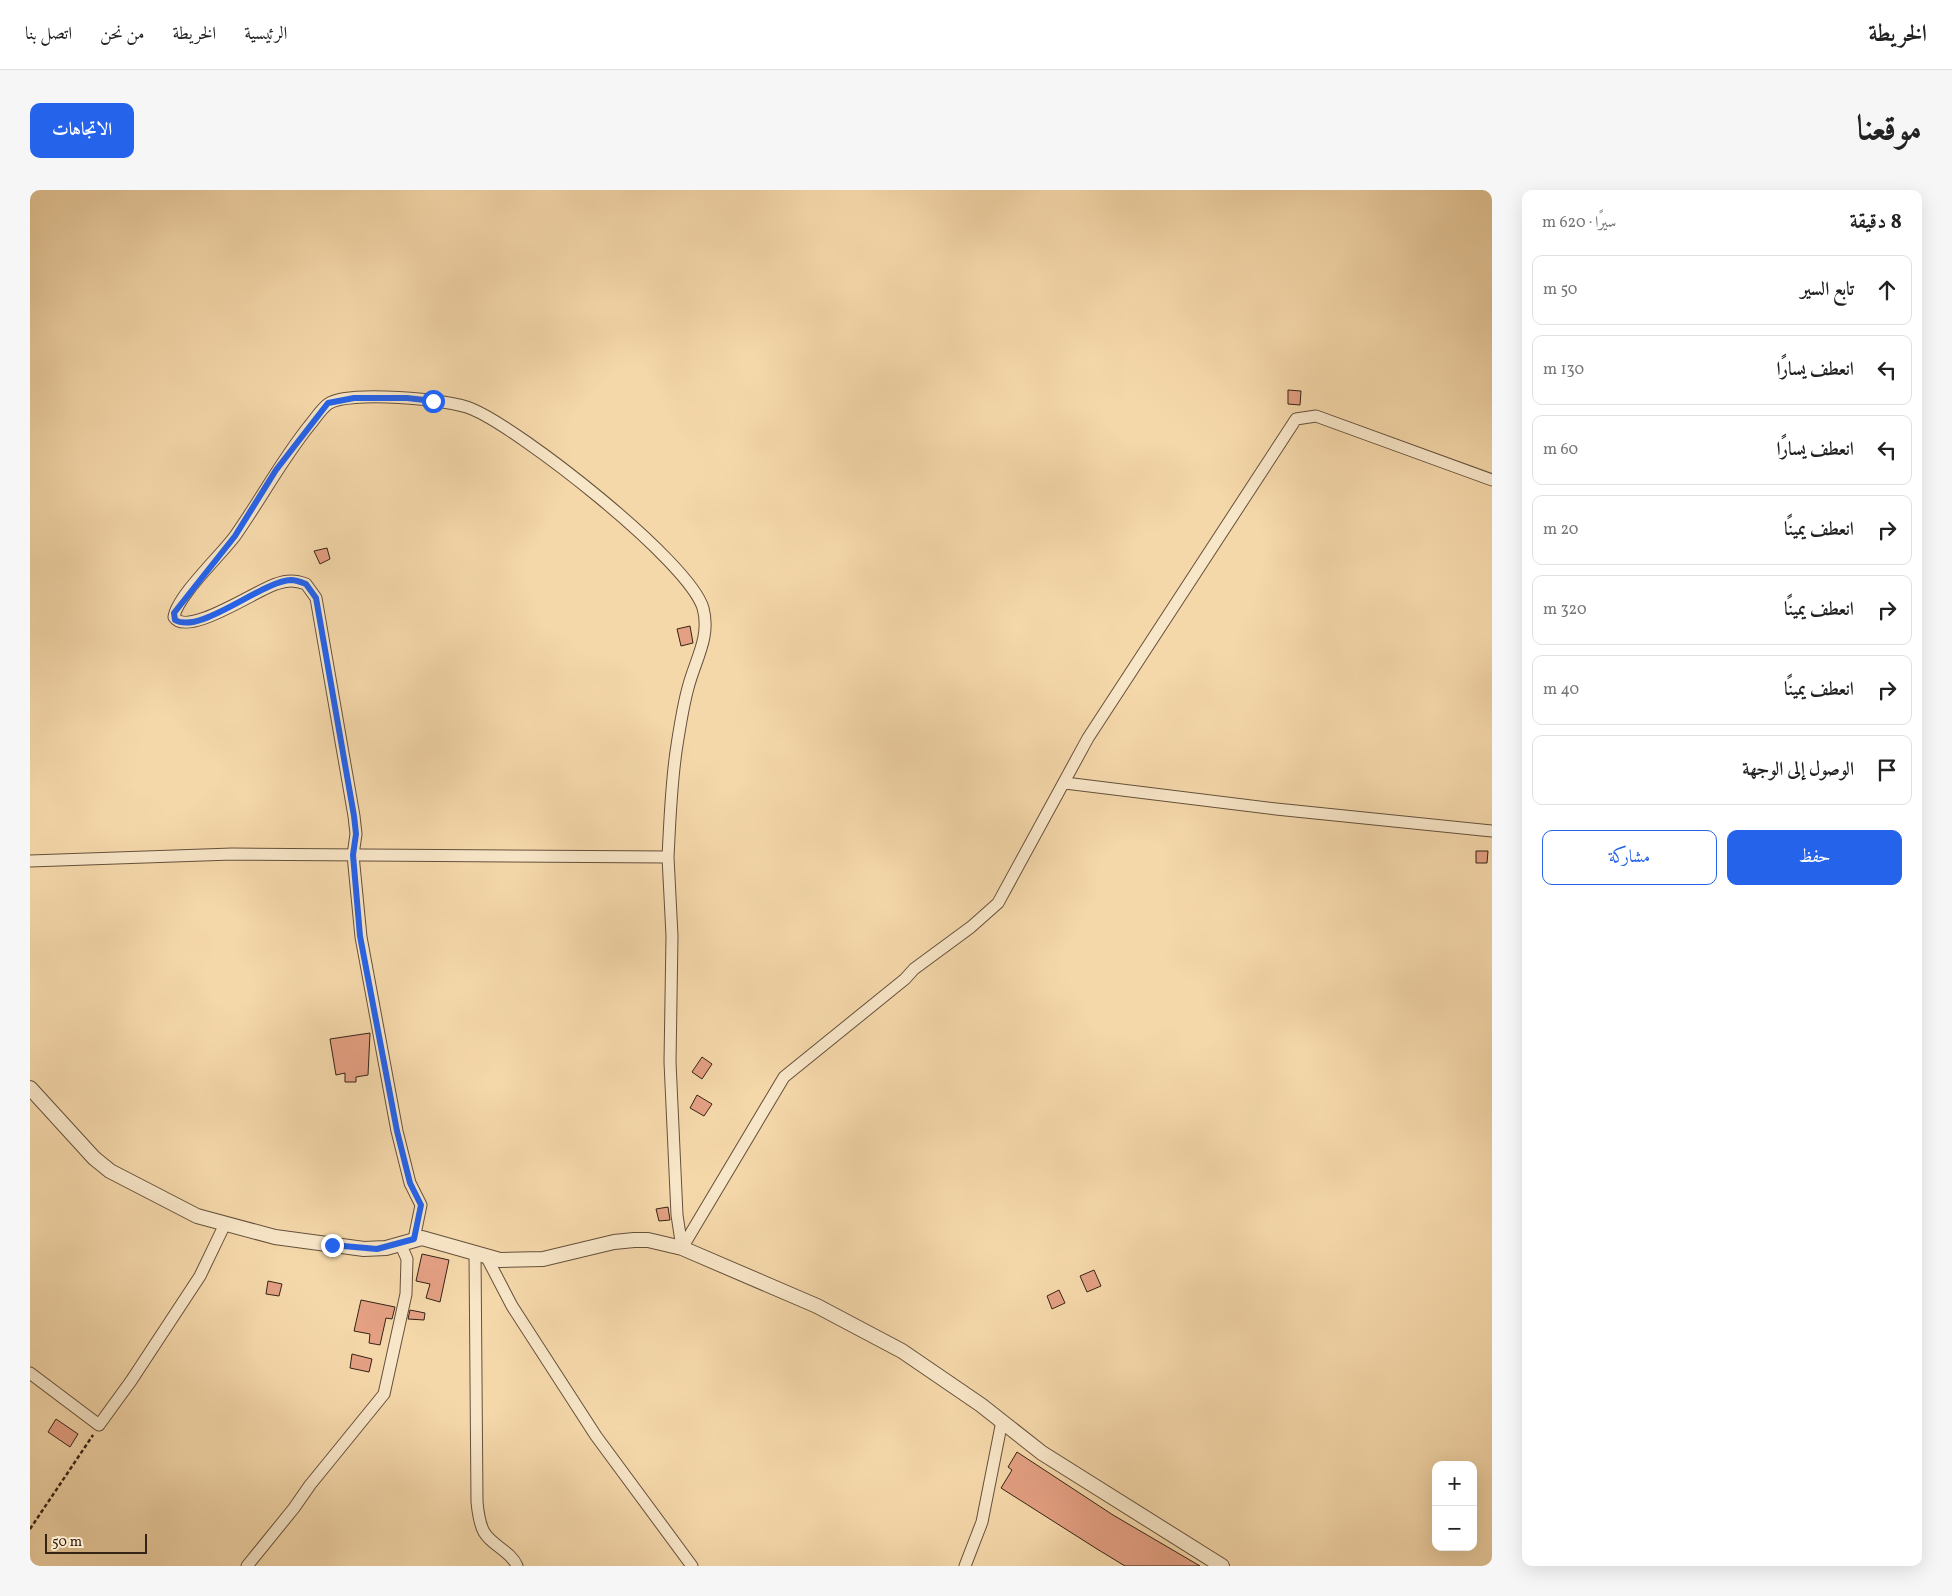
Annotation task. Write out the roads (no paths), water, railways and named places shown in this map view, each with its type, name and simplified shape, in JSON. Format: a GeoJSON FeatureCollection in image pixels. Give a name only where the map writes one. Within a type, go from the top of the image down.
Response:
{"type":"FeatureCollection","features":[{"type":"Feature","properties":{"kind":"street"},"geometry":{"type":"LineString","coordinates":[[247,1566],[294,1508],[310,1484],[384,1394],[406,1294],[407,1241],[421,1205],[410,1183],[381,1054],[360,936],[353,855],[356,834],[351,792],[319,612],[312,590],[306,584],[290,580],[274,584],[220,612],[202,619],[185,623],[179,622],[174,617],[180,602],[235,536],[276,470],[328,403],[354,398],[407,398],[461,404],[490,418],[555,463],[640,534],[685,577],[696,594],[705,616],[706,630],[688,687],[676,747],[668,857],[672,936],[670,1062],[677,1215],[682,1248]]}},
{"type":"Feature","properties":{"kind":"street"},"geometry":{"type":"LineString","coordinates":[[682,1248],[784,1077],[914,969],[972,927],[998,903],[1088,738],[1296,419],[1316,416],[1492,480]]}},
{"type":"Feature","properties":{"kind":"street"},"geometry":{"type":"LineString","coordinates":[[1065,783],[1276,809],[1492,831]]}},
{"type":"Feature","properties":{"kind":"street"},"geometry":{"type":"LineString","coordinates":[[30,861],[232,854],[668,857]]}},
{"type":"Feature","properties":{"kind":"street"},"geometry":{"type":"LineString","coordinates":[[30,1088],[94,1158],[110,1171],[197,1216],[275,1237],[364,1249],[386,1248],[422,1238],[500,1260],[529,1261],[614,1242],[634,1240],[648,1240],[682,1248],[817,1306],[902,1351],[1002,1421],[1042,1453],[1084,1482],[1175,1535],[1222,1566]]}},
{"type":"Feature","properties":{"kind":"street"},"geometry":{"type":"LineString","coordinates":[[30,1374],[99,1425],[131,1381],[200,1276],[225,1224]]}},
{"type":"Feature","properties":{"kind":"street"},"geometry":{"type":"LineString","coordinates":[[481,1255],[477,1502],[480,1525],[485,1534],[506,1552],[516,1566]]}},
{"type":"Feature","properties":{"kind":"street"},"geometry":{"type":"LineString","coordinates":[[481,1255],[596,1436],[692,1566]]}},
{"type":"Feature","properties":{"kind":"street"},"geometry":{"type":"LineString","coordinates":[[965,1566],[982,1522],[1002,1421]]}}]}
